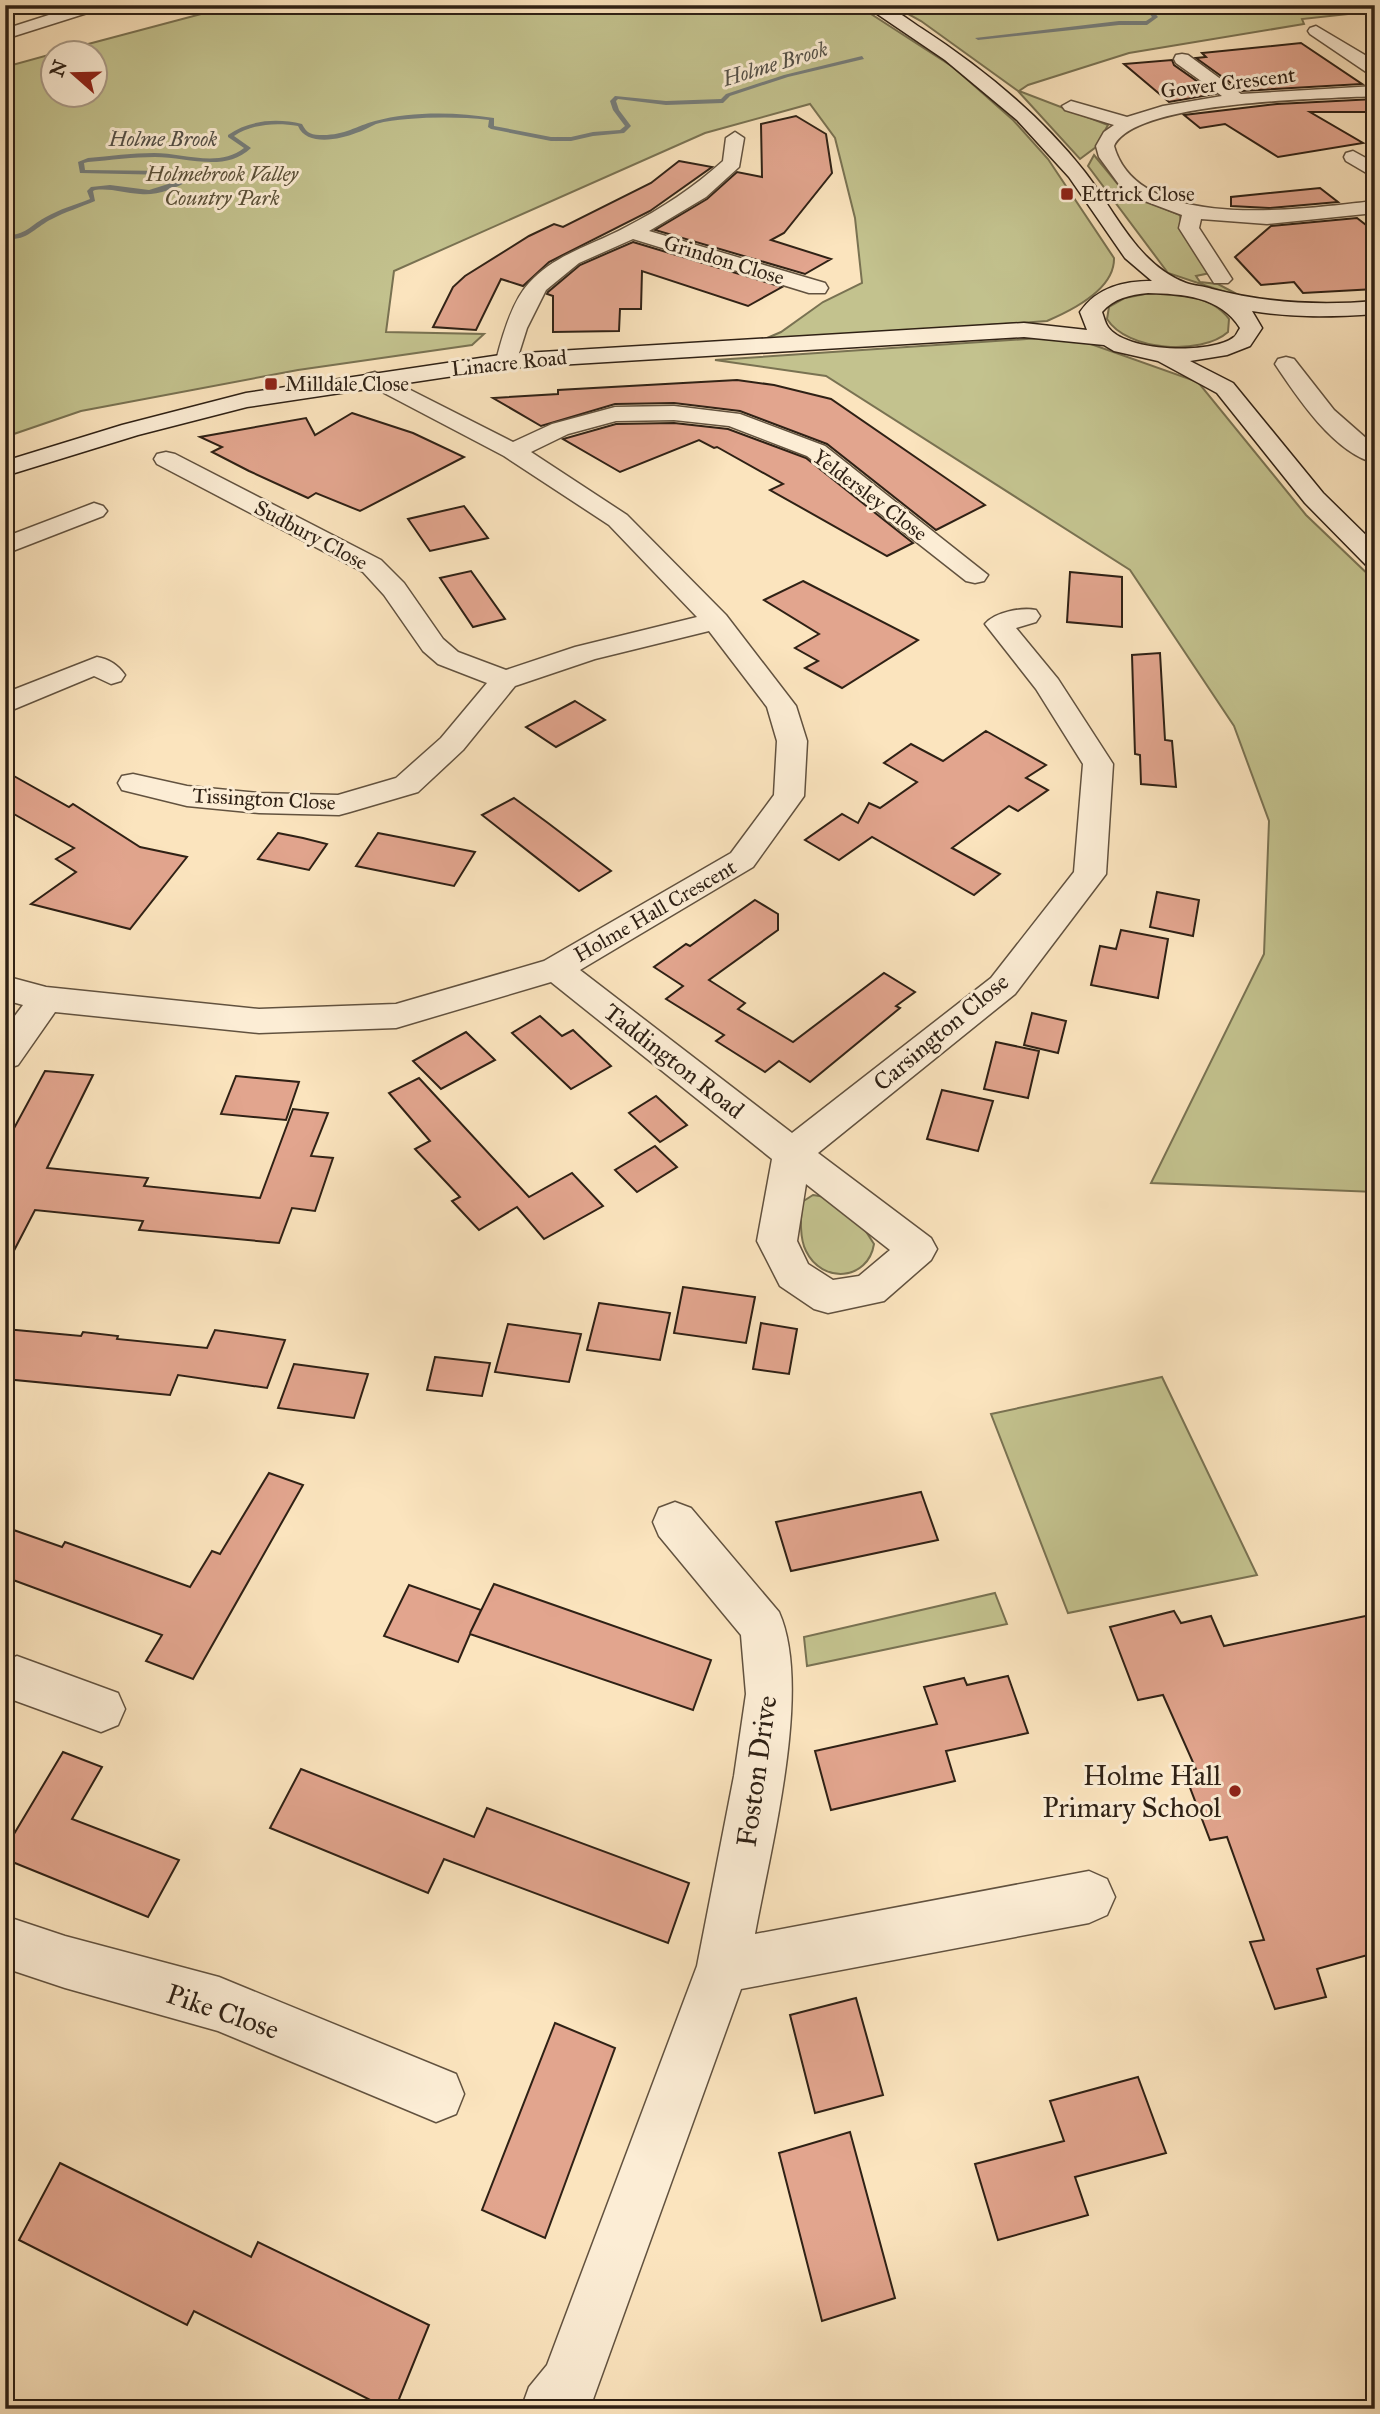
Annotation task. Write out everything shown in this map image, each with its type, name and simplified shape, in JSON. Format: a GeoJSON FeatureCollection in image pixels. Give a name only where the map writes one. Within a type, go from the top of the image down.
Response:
{"type":"FeatureCollection","features":[{"type":"Feature","properties":{"kind":"street"},"geometry":{"type":"LineString","coordinates":[[5,34],[97,5]]}},
{"type":"Feature","properties":{"kind":"street"},"geometry":{"type":"LineString","coordinates":[[872,5],[955,60],[1028,120],[1069,164],[1134,256],[1180,289]]}},
{"type":"Feature","properties":{"kind":"street"},"geometry":{"type":"LineString","coordinates":[[1316,31],[1370,65],[1375,73]]}},
{"type":"Feature","properties":{"kind":"street"},"geometry":{"type":"LineString","coordinates":[[1182,59],[1238,100]]}},
{"type":"Feature","properties":{"kind":"street","name":"Gower Crescent"},"geometry":{"type":"LineString","coordinates":[[1375,91],[1238,100],[1172,109],[1128,123],[1111,134],[1105,146],[1108,157],[1133,190],[1192,212],[1267,218],[1375,207]]}},
{"type":"Feature","properties":{"kind":"street"},"geometry":{"type":"LineString","coordinates":[[1071,106],[1128,123]]}},
{"type":"Feature","properties":{"kind":"street"},"geometry":{"type":"LineString","coordinates":[[508,361],[516,328],[537,287],[572,259],[632,232],[699,193],[732,163],[735,138]]}},
{"type":"Feature","properties":{"kind":"street"},"geometry":{"type":"LineString","coordinates":[[1353,157],[1375,172]]}},
{"type":"Feature","properties":{"kind":"street"},"geometry":{"type":"LineString","coordinates":[[1348,210],[1375,229]]}},
{"type":"Feature","properties":{"kind":"street"},"geometry":{"type":"LineString","coordinates":[[1192,212],[1189,228],[1222,289],[1250,324],[1226,363],[1225,388]]}},
{"type":"Feature","properties":{"kind":"street","name":"Grindon Close"},"geometry":{"type":"LineString","coordinates":[[632,232],[817,288]]}},
{"type":"Feature","properties":{"kind":"street"},"geometry":{"type":"LineString","coordinates":[[1119,292],[1134,256]]}},
{"type":"Feature","properties":{"kind":"street"},"geometry":{"type":"LineString","coordinates":[[1110,339],[1097,329],[1091,312],[1100,300],[1119,292],[1147,287],[1222,289],[1267,309],[1304,312],[1375,307]]}},
{"type":"Feature","properties":{"kind":"street","name":"Linacre Road"},"geometry":{"type":"LineString","coordinates":[[1024,330],[1091,312]]}},
{"type":"Feature","properties":{"kind":"street"},"geometry":{"type":"LineString","coordinates":[[1160,355],[1202,355],[1304,312]]}},
{"type":"Feature","properties":{"kind":"street","name":"Linacre Road"},"geometry":{"type":"LineString","coordinates":[[5,469],[130,430],[246,400],[508,361],[1024,330],[1110,339],[1132,349],[1160,355]]}},
{"type":"Feature","properties":{"kind":"street"},"geometry":{"type":"LineString","coordinates":[[1160,355],[1225,388],[1314,498],[1374,558]]}},
{"type":"Feature","properties":{"kind":"street"},"geometry":{"type":"LineString","coordinates":[[1286,364],[1326,416],[1364,451],[1375,456]]}},
{"type":"Feature","properties":{"kind":"street","name":"Holme Hall Crescent"},"geometry":{"type":"LineString","coordinates":[[5,988],[46,999],[259,1021],[396,1016],[556,969],[742,860],[789,796],[792,741],[781,706],[716,621],[618,520],[513,451],[375,379]]}},
{"type":"Feature","properties":{"kind":"street","name":"Yeldersley Close"},"geometry":{"type":"LineString","coordinates":[[513,451],[560,429],[615,414],[674,413],[732,419],[816,451],[975,575]]}},
{"type":"Feature","properties":{"kind":"street","name":"Sudbury Close"},"geometry":{"type":"LineString","coordinates":[[166,459],[372,566],[394,589],[433,645],[448,658],[505,680]]}},
{"type":"Feature","properties":{"kind":"street"},"geometry":{"type":"LineString","coordinates":[[5,546],[94,511]]}},
{"type":"Feature","properties":{"kind":"street","name":"Carsington Close"},"geometry":{"type":"LineString","coordinates":[[792,1154],[1003,986],[1090,874],[1098,764],[1048,685],[999,624],[1026,616]]}},
{"type":"Feature","properties":{"kind":"street"},"geometry":{"type":"LineString","coordinates":[[505,680],[585,653],[716,621]]}},
{"type":"Feature","properties":{"kind":"street"},"geometry":{"type":"LineString","coordinates":[[5,704],[97,665],[111,675]]}},
{"type":"Feature","properties":{"kind":"street","name":"Tissington Close"},"geometry":{"type":"LineString","coordinates":[[133,783],[187,796],[259,803],[339,806],[407,785],[452,744],[505,680]]}},
{"type":"Feature","properties":{"kind":"street","name":"Taddington Road"},"geometry":{"type":"LineString","coordinates":[[556,969],[792,1154]]}},
{"type":"Feature","properties":{"kind":"street"},"geometry":{"type":"LineString","coordinates":[[5,1056],[46,999]]}},
{"type":"Feature","properties":{"kind":"street","name":"Foston Drive"},"geometry":{"type":"LineString","coordinates":[[551,2409],[570,2384],[723,1966],[759,1776],[769,1694],[763,1627],[675,1522]]}},
{"type":"Feature","properties":{"kind":"street"},"geometry":{"type":"LineString","coordinates":[[9,1684],[101,1709]]}},
{"type":"Feature","properties":{"kind":"street"},"geometry":{"type":"LineString","coordinates":[[723,1966],[1089,1897]]}},
{"type":"Feature","properties":{"kind":"street","name":"Pike Close"},"geometry":{"type":"LineString","coordinates":[[5,1942],[65,1962],[219,2004],[436,2094]]}},
{"type":"Feature","properties":{"kind":"green space","name":"Holmebrook Valley Country Park"},"geometry":{"type":"Polygon","coordinates":[[[235,5],[857,5],[953,67],[1013,120],[1048,159],[1114,258],[1112,269],[1108,279],[1091,297],[1047,321],[760,341],[781,332],[823,302],[862,283],[855,218],[835,138],[810,104],[705,133],[394,271],[386,332],[484,334],[472,345],[298,370],[81,411],[5,437],[5,67],[38,58],[38,108],[108,108],[108,39],[235,5]]]}},
{"type":"Feature","properties":{"kind":"green space"},"geometry":{"type":"Polygon","coordinates":[[[892,5],[1375,5],[1375,11],[1302,19],[1304,24],[1129,53],[1028,85],[1019,91],[1108,125],[1096,147],[1080,159],[1018,91],[921,21],[892,5]]]}},
{"type":"Feature","properties":{"kind":"green space"},"geometry":{"type":"Polygon","coordinates":[[[1094,155],[1125,193],[1180,215],[1182,231],[1210,273],[1196,276],[1200,282],[1218,284],[1246,299],[1168,273],[1088,166],[1094,155]]]}},
{"type":"Feature","properties":{"kind":"green space"},"geometry":{"type":"Polygon","coordinates":[[[1150,293],[1194,297],[1213,305],[1229,319],[1228,332],[1201,345],[1165,346],[1147,344],[1131,338],[1117,330],[1107,319],[1109,307],[1125,298],[1150,293]]]}},
{"type":"Feature","properties":{"kind":"green space"},"geometry":{"type":"Polygon","coordinates":[[[1055,337],[1088,343],[1198,382],[1306,515],[1375,581],[1375,1192],[1151,1183],[1264,954],[1269,821],[1234,726],[1130,570],[826,376],[715,360],[1055,337]]]}},
{"type":"Feature","properties":{"kind":"green space"},"geometry":{"type":"Polygon","coordinates":[[[813,1195],[832,1198],[865,1230],[874,1244],[870,1256],[854,1271],[844,1274],[823,1269],[813,1262],[806,1251],[801,1233],[802,1202],[813,1195]]]}},
{"type":"Feature","properties":{"kind":"green space"},"geometry":{"type":"Polygon","coordinates":[[[1162,1377],[1257,1575],[1068,1613],[991,1414],[1162,1377]]]}},
{"type":"Feature","properties":{"kind":"green space"},"geometry":{"type":"Polygon","coordinates":[[[995,1593],[1007,1624],[807,1666],[804,1637],[995,1593]]]}},
{"type":"Feature","properties":{"kind":"building"},"geometry":{"type":"Polygon","coordinates":[[[1301,43],[1362,84],[1242,91],[1196,58],[1206,57],[1202,53],[1301,43]]]}},
{"type":"Feature","properties":{"kind":"building"},"geometry":{"type":"Polygon","coordinates":[[[1172,60],[1174,65],[1215,94],[1169,102],[1124,64],[1172,60]]]}},
{"type":"Feature","properties":{"kind":"building"},"geometry":{"type":"Polygon","coordinates":[[[1375,99],[1375,112],[1310,112],[1363,143],[1278,157],[1225,124],[1200,128],[1184,115],[1277,104],[1375,99]]]}},
{"type":"Feature","properties":{"kind":"building"},"geometry":{"type":"Polygon","coordinates":[[[796,116],[826,134],[832,173],[784,233],[771,240],[831,259],[805,274],[655,230],[707,199],[737,172],[762,177],[761,124],[796,116]]]}},
{"type":"Feature","properties":{"kind":"building"},"geometry":{"type":"Polygon","coordinates":[[[679,161],[712,167],[650,211],[549,262],[523,286],[501,279],[476,330],[433,327],[453,287],[465,276],[529,236],[554,224],[563,227],[651,183],[679,161]]]}},
{"type":"Feature","properties":{"kind":"building"},"geometry":{"type":"Polygon","coordinates":[[[1320,188],[1338,202],[1269,208],[1231,206],[1231,197],[1320,188]]]}},
{"type":"Feature","properties":{"kind":"building"},"geometry":{"type":"Polygon","coordinates":[[[1357,218],[1375,232],[1375,289],[1303,293],[1294,282],[1261,285],[1235,257],[1271,226],[1357,218]]]}},
{"type":"Feature","properties":{"kind":"building"},"geometry":{"type":"Polygon","coordinates":[[[633,242],[782,287],[748,306],[642,271],[641,309],[620,309],[619,331],[553,332],[553,296],[547,294],[548,292],[580,265],[633,242]]]}},
{"type":"Feature","properties":{"kind":"building"},"geometry":{"type":"Polygon","coordinates":[[[737,380],[774,385],[831,399],[985,505],[936,530],[827,444],[740,411],[674,403],[615,404],[541,426],[493,398],[558,394],[558,390],[737,380]]]}},
{"type":"Feature","properties":{"kind":"building"},"geometry":{"type":"Polygon","coordinates":[[[352,413],[413,433],[464,457],[360,511],[316,493],[308,498],[249,471],[212,452],[222,447],[200,437],[306,418],[315,435],[352,413]]]}},
{"type":"Feature","properties":{"kind":"building"},"geometry":{"type":"Polygon","coordinates":[[[674,423],[728,429],[806,458],[913,543],[887,556],[770,490],[783,484],[717,447],[699,440],[620,472],[563,439],[616,424],[674,423]]]}},
{"type":"Feature","properties":{"kind":"building"},"geometry":{"type":"Polygon","coordinates":[[[464,506],[488,538],[430,551],[408,519],[464,506]]]}},
{"type":"Feature","properties":{"kind":"building"},"geometry":{"type":"Polygon","coordinates":[[[471,571],[505,619],[473,627],[440,578],[471,571]]]}},
{"type":"Feature","properties":{"kind":"building"},"geometry":{"type":"Polygon","coordinates":[[[1070,572],[1122,577],[1122,627],[1067,622],[1070,572]]]}},
{"type":"Feature","properties":{"kind":"building"},"geometry":{"type":"Polygon","coordinates":[[[803,581],[918,640],[842,688],[805,668],[818,661],[795,648],[819,634],[764,600],[803,581]]]}},
{"type":"Feature","properties":{"kind":"building"},"geometry":{"type":"Polygon","coordinates":[[[1160,653],[1165,740],[1172,741],[1176,787],[1141,784],[1140,755],[1135,754],[1132,655],[1160,653]]]}},
{"type":"Feature","properties":{"kind":"building"},"geometry":{"type":"Polygon","coordinates":[[[575,701],[605,720],[556,747],[526,727],[575,701]]]}},
{"type":"Feature","properties":{"kind":"building"},"geometry":{"type":"Polygon","coordinates":[[[986,731],[1046,765],[1026,778],[1048,790],[1018,811],[1009,806],[952,848],[1000,874],[974,895],[872,837],[839,860],[805,840],[842,814],[858,823],[869,803],[880,808],[917,782],[884,763],[911,744],[943,761],[986,731]]]}},
{"type":"Feature","properties":{"kind":"building"},"geometry":{"type":"Polygon","coordinates":[[[5,771],[69,807],[73,804],[140,847],[187,857],[130,929],[31,904],[76,872],[56,859],[74,848],[5,809],[5,771]]]}},
{"type":"Feature","properties":{"kind":"building"},"geometry":{"type":"Polygon","coordinates":[[[514,798],[611,871],[579,891],[482,815],[514,798]]]}},
{"type":"Feature","properties":{"kind":"building"},"geometry":{"type":"Polygon","coordinates":[[[278,833],[327,844],[309,870],[258,859],[278,833]]]}},
{"type":"Feature","properties":{"kind":"building"},"geometry":{"type":"Polygon","coordinates":[[[378,833],[475,852],[454,886],[356,866],[378,833]]]}},
{"type":"Feature","properties":{"kind":"building"},"geometry":{"type":"Polygon","coordinates":[[[1157,892],[1199,900],[1193,936],[1150,927],[1157,892]]]}},
{"type":"Feature","properties":{"kind":"building"},"geometry":{"type":"Polygon","coordinates":[[[755,900],[778,914],[778,930],[709,980],[745,1003],[738,1009],[793,1042],[884,973],[915,992],[896,1006],[900,1008],[810,1082],[779,1061],[765,1072],[716,1041],[724,1035],[666,999],[683,986],[654,967],[686,944],[690,946],[755,900]]]}},
{"type":"Feature","properties":{"kind":"building"},"geometry":{"type":"Polygon","coordinates":[[[1121,930],[1168,939],[1158,998],[1091,985],[1100,946],[1116,949],[1121,930]]]}},
{"type":"Feature","properties":{"kind":"building"},"geometry":{"type":"Polygon","coordinates":[[[1032,1013],[1066,1021],[1058,1053],[1024,1045],[1032,1013]]]}},
{"type":"Feature","properties":{"kind":"building"},"geometry":{"type":"Polygon","coordinates":[[[540,1016],[562,1036],[573,1030],[611,1066],[571,1089],[512,1033],[540,1016]]]}},
{"type":"Feature","properties":{"kind":"building"},"geometry":{"type":"Polygon","coordinates":[[[466,1032],[495,1060],[441,1089],[413,1061],[466,1032]]]}},
{"type":"Feature","properties":{"kind":"building"},"geometry":{"type":"Polygon","coordinates":[[[996,1042],[1039,1051],[1028,1098],[984,1089],[996,1042]]]}},
{"type":"Feature","properties":{"kind":"building"},"geometry":{"type":"Polygon","coordinates":[[[45,1071],[93,1075],[47,1168],[148,1178],[144,1186],[260,1198],[293,1109],[328,1113],[311,1156],[333,1158],[315,1211],[292,1208],[279,1243],[139,1230],[143,1221],[35,1210],[5,1268],[5,1131],[12,1132],[45,1071]]]}},
{"type":"Feature","properties":{"kind":"building"},"geometry":{"type":"Polygon","coordinates":[[[236,1076],[299,1082],[286,1120],[221,1114],[236,1076]]]}},
{"type":"Feature","properties":{"kind":"building"},"geometry":{"type":"Polygon","coordinates":[[[419,1078],[529,1197],[572,1173],[603,1206],[544,1239],[517,1207],[479,1230],[452,1201],[460,1197],[415,1149],[430,1141],[389,1093],[419,1078]]]}},
{"type":"Feature","properties":{"kind":"building"},"geometry":{"type":"Polygon","coordinates":[[[942,1090],[993,1101],[978,1151],[927,1139],[942,1090]]]}},
{"type":"Feature","properties":{"kind":"building"},"geometry":{"type":"Polygon","coordinates":[[[656,1096],[687,1125],[660,1142],[629,1113],[656,1096]]]}},
{"type":"Feature","properties":{"kind":"building"},"geometry":{"type":"Polygon","coordinates":[[[655,1146],[677,1167],[637,1192],[615,1170],[655,1146]]]}},
{"type":"Feature","properties":{"kind":"building"},"geometry":{"type":"Polygon","coordinates":[[[683,1287],[755,1297],[746,1343],[674,1333],[683,1287]]]}},
{"type":"Feature","properties":{"kind":"building"},"geometry":{"type":"Polygon","coordinates":[[[599,1303],[670,1313],[660,1360],[587,1350],[599,1303]]]}},
{"type":"Feature","properties":{"kind":"building"},"geometry":{"type":"Polygon","coordinates":[[[761,1323],[797,1329],[789,1374],[753,1369],[761,1323]]]}},
{"type":"Feature","properties":{"kind":"building"},"geometry":{"type":"Polygon","coordinates":[[[508,1324],[581,1334],[569,1382],[495,1372],[508,1324]]]}},
{"type":"Feature","properties":{"kind":"building"},"geometry":{"type":"Polygon","coordinates":[[[5,1329],[81,1336],[83,1332],[118,1336],[117,1339],[207,1348],[215,1330],[285,1340],[267,1388],[178,1375],[170,1395],[5,1379],[5,1329]]]}},
{"type":"Feature","properties":{"kind":"building"},"geometry":{"type":"Polygon","coordinates":[[[435,1357],[490,1363],[482,1396],[427,1390],[435,1357]]]}},
{"type":"Feature","properties":{"kind":"building"},"geometry":{"type":"Polygon","coordinates":[[[294,1364],[368,1374],[354,1418],[278,1408],[294,1364]]]}},
{"type":"Feature","properties":{"kind":"building"},"geometry":{"type":"Polygon","coordinates":[[[269,1473],[303,1485],[193,1679],[146,1661],[162,1635],[5,1577],[5,1527],[62,1547],[65,1542],[190,1587],[212,1551],[220,1554],[269,1473]]]}},
{"type":"Feature","properties":{"kind":"building"},"geometry":{"type":"Polygon","coordinates":[[[921,1492],[938,1540],[791,1571],[776,1522],[921,1492]]]}},
{"type":"Feature","properties":{"kind":"building"},"geometry":{"type":"Polygon","coordinates":[[[494,1584],[711,1660],[693,1710],[470,1634],[458,1662],[384,1636],[409,1585],[481,1610],[470,1633],[494,1584]]]}},
{"type":"Feature","properties":{"kind":"building"},"geometry":{"type":"Polygon","coordinates":[[[1174,1611],[1181,1623],[1211,1616],[1224,1646],[1375,1614],[1375,1953],[1317,1969],[1326,1997],[1275,2009],[1250,1942],[1264,1940],[1227,1837],[1210,1840],[1184,1772],[1196,1769],[1163,1695],[1138,1700],[1110,1627],[1174,1611]]]}},
{"type":"Feature","properties":{"kind":"building"},"geometry":{"type":"Polygon","coordinates":[[[1008,1676],[1028,1733],[946,1751],[955,1781],[831,1810],[815,1751],[937,1724],[924,1687],[964,1678],[967,1685],[1008,1676]]]}},
{"type":"Feature","properties":{"kind":"building"},"geometry":{"type":"Polygon","coordinates":[[[63,1752],[102,1767],[72,1819],[179,1860],[148,1917],[5,1859],[5,1849],[63,1752]]]}},
{"type":"Feature","properties":{"kind":"building"},"geometry":{"type":"Polygon","coordinates":[[[301,1769],[474,1837],[487,1808],[689,1883],[668,1943],[444,1859],[428,1893],[270,1828],[301,1769]]]}},
{"type":"Feature","properties":{"kind":"building"},"geometry":{"type":"Polygon","coordinates":[[[856,1998],[883,2095],[815,2113],[790,2015],[856,1998]]]}},
{"type":"Feature","properties":{"kind":"building"},"geometry":{"type":"Polygon","coordinates":[[[555,2023],[615,2048],[545,2238],[482,2210],[555,2023]]]}},
{"type":"Feature","properties":{"kind":"building"},"geometry":{"type":"Polygon","coordinates":[[[1138,2077],[1166,2153],[1075,2177],[1088,2215],[998,2240],[975,2164],[1064,2141],[1050,2101],[1138,2077]]]}},
{"type":"Feature","properties":{"kind":"building"},"geometry":{"type":"Polygon","coordinates":[[[850,2132],[895,2298],[822,2321],[779,2153],[850,2132]]]}},
{"type":"Feature","properties":{"kind":"building"},"geometry":{"type":"Polygon","coordinates":[[[60,2163],[251,2257],[258,2242],[429,2325],[395,2409],[388,2409],[194,2311],[187,2325],[19,2240],[60,2163]]]}},
{"type":"Feature","properties":{"kind":"waterway","name":"Holme Brook"},"geometry":{"type":"LineString","coordinates":[[978,38],[1119,23],[1147,23],[1155,17],[1145,5]]}},
{"type":"Feature","properties":{"kind":"waterway","name":"Holme Brook"},"geometry":{"type":"LineString","coordinates":[[5,236],[14,238],[26,234],[48,218],[93,200],[90,191],[93,188],[110,187],[149,192],[185,181],[181,176],[169,173],[82,172],[81,162],[155,155],[208,160],[230,159],[248,148],[230,136],[254,125],[292,123],[300,125],[308,135],[329,137],[352,133],[374,123],[392,120],[464,116],[492,119],[491,127],[551,139],[571,139],[622,132],[628,126],[616,110],[613,101],[617,97],[666,103],[723,101],[728,95],[786,76],[862,58]]}},
{"type":"Feature","properties":{"kind":"place","name":"Ettrick Close"},"geometry":{"type":"Point","coordinates":[1067,194]}},
{"type":"Feature","properties":{"kind":"place","name":"Milldale Close"},"geometry":{"type":"Point","coordinates":[271,384]}},
{"type":"Feature","properties":{"kind":"place","name":"Holme Hall Primary School"},"geometry":{"type":"Point","coordinates":[1235,1791]}}]}
